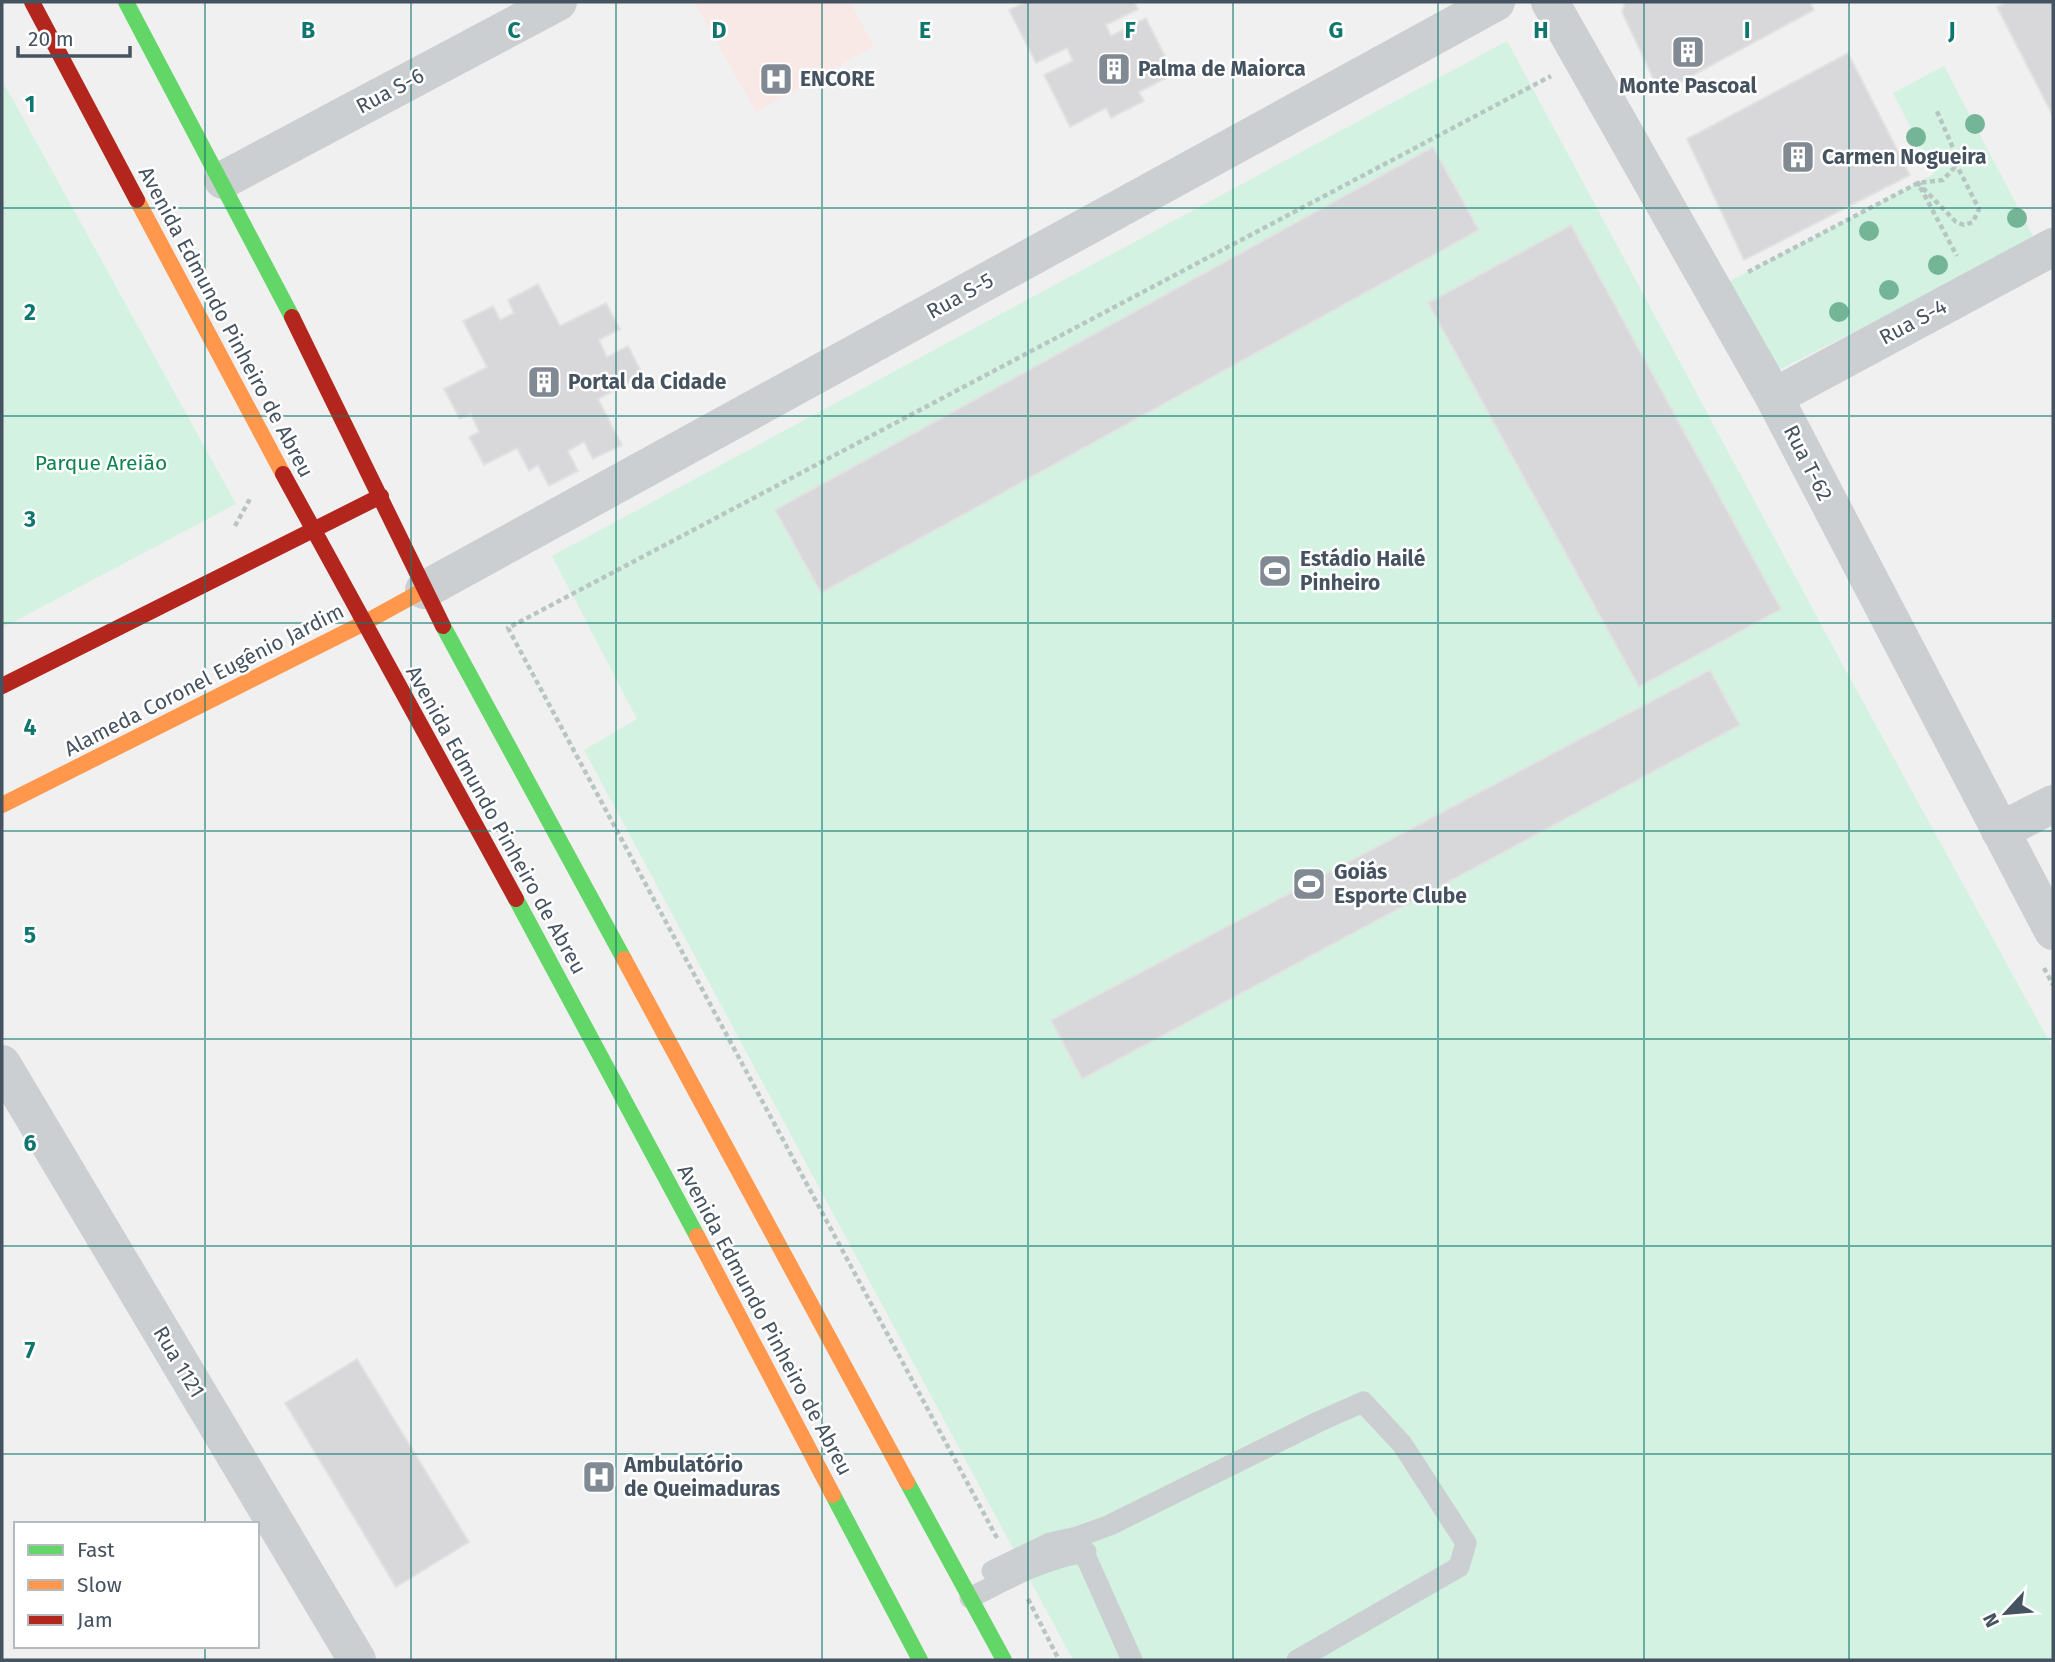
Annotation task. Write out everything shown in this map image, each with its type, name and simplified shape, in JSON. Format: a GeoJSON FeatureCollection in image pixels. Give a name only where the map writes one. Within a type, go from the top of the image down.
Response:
{"type":"FeatureCollection","features":[{"type":"Feature","properties":{"kind":"main road","name":"Avenida Edmundo Pinheiro de Abreu"},"geometry":{"type":"LineString","coordinates":[[32,2],[364,623],[630,1107],[920,1660]]}},
{"type":"Feature","properties":{"kind":"main road"},"geometry":{"type":"LineString","coordinates":[[126,2],[223,180],[381,496],[424,590],[1004,1660]]}},
{"type":"Feature","properties":{"kind":"main road"},"geometry":{"type":"LineString","coordinates":[[2,685],[381,496]]}},
{"type":"Feature","properties":{"kind":"main road","name":"Alameda Coronel Eugênio Jardim"},"geometry":{"type":"LineString","coordinates":[[2,805],[364,623],[424,590]]}},
{"type":"Feature","properties":{"kind":"street","name":"Rua S-6"},"geometry":{"type":"LineString","coordinates":[[223,180],[558,2]]}},
{"type":"Feature","properties":{"kind":"street","name":"Rua S-5"},"geometry":{"type":"LineString","coordinates":[[424,590],[1496,2]]}},
{"type":"Feature","properties":{"kind":"street","name":"Rua T-62"},"geometry":{"type":"LineString","coordinates":[[1550,2],[1774,397],[2000,831],[2047,946]]}},
{"type":"Feature","properties":{"kind":"street","name":"Rua S-4"},"geometry":{"type":"LineString","coordinates":[[1774,397],[2053,247]]}},
{"type":"Feature","properties":{"kind":"street"},"geometry":{"type":"LineString","coordinates":[[2000,831],[2053,804]]}},
{"type":"Feature","properties":{"kind":"street","name":"Rua 1121"},"geometry":{"type":"LineString","coordinates":[[2,1064],[357,1660]]}},
{"type":"Feature","properties":{"kind":"lane"},"geometry":{"type":"LineString","coordinates":[[967,1592],[1013,1568],[1059,1557],[1110,1525],[1363,1402],[1402,1444],[1466,1543],[1459,1567],[1297,1660]]}},
{"type":"Feature","properties":{"kind":"lane"},"geometry":{"type":"LineString","coordinates":[[1082,1545],[1132,1660]]}},
{"type":"Feature","properties":{"kind":"path"},"geometry":{"type":"LineString","coordinates":[[1059,1660],[1013,1568],[508,628],[1559,72]]}},
{"type":"Feature","properties":{"kind":"path"},"geometry":{"type":"LineString","coordinates":[[1743,275],[1918,183],[1943,180],[1954,168],[1956,155],[1936,109]]}},
{"type":"Feature","properties":{"kind":"path"},"geometry":{"type":"LineString","coordinates":[[1918,183],[1956,222],[1964,225],[1973,222],[1979,209],[1955,162]]}},
{"type":"Feature","properties":{"kind":"path"},"geometry":{"type":"LineString","coordinates":[[1918,183],[1975,288]]}},
{"type":"Feature","properties":{"kind":"path"},"geometry":{"type":"LineString","coordinates":[[230,534],[255,490]]}},
{"type":"Feature","properties":{"kind":"path"},"geometry":{"type":"LineString","coordinates":[[2047,946],[2053,985]]}},
{"type":"Feature","properties":{"kind":"shaded area","name":"ENCORE"},"geometry":{"type":"Polygon","coordinates":[[[694,2],[850,2],[874,46],[756,112],[694,2]]]}},
{"type":"Feature","properties":{"kind":"green space","name":"Goiás Esporte Clube"},"geometry":{"type":"Polygon","coordinates":[[[1507,41],[1845,669],[2053,1048],[2053,1660],[1073,1660],[584,750],[637,719],[552,556],[1507,41]]]}},
{"type":"Feature","properties":{"kind":"green space"},"geometry":{"type":"Polygon","coordinates":[[[1944,66],[2035,240],[1773,373],[1724,284],[1934,174],[1893,93],[1944,66]]]}},
{"type":"Feature","properties":{"kind":"green space","name":"Parque Areião"},"geometry":{"type":"Polygon","coordinates":[[[2,80],[236,504],[2,628],[2,80]]]}},
{"type":"Feature","properties":{"kind":"building","name":"Palma de Maiorca"},"geometry":{"type":"Polygon","coordinates":[[[1026,2],[1134,2],[1138,9],[1106,25],[1111,36],[1146,18],[1174,74],[1139,92],[1144,101],[1111,118],[1106,108],[1070,127],[1044,75],[1073,61],[1067,48],[1036,63],[1009,10],[1026,2]]]}},
{"type":"Feature","properties":{"kind":"building","name":"Monte Pascoal"},"geometry":{"type":"Polygon","coordinates":[[[1625,2],[1810,2],[1814,10],[1660,93],[1622,12],[1625,2]]]}},
{"type":"Feature","properties":{"kind":"building"},"geometry":{"type":"Polygon","coordinates":[[[2008,2],[2053,2],[2053,116],[1997,7],[2008,2]]]}},
{"type":"Feature","properties":{"kind":"building","name":"Carmen Nogueira"},"geometry":{"type":"Polygon","coordinates":[[[1848,53],[1910,175],[1744,260],[1687,139],[1848,53]]]}},
{"type":"Feature","properties":{"kind":"building"},"geometry":{"type":"Polygon","coordinates":[[[1433,147],[1479,230],[821,593],[775,510],[1433,147]]]}},
{"type":"Feature","properties":{"kind":"building"},"geometry":{"type":"Polygon","coordinates":[[[1571,225],[1781,609],[1639,687],[1428,303],[1571,225]]]}},
{"type":"Feature","properties":{"kind":"building","name":"Portal da Cidade"},"geometry":{"type":"Polygon","coordinates":[[[538,284],[560,326],[606,303],[620,329],[599,340],[607,357],[628,346],[643,375],[598,399],[622,445],[593,459],[584,442],[568,451],[578,471],[549,486],[538,465],[529,471],[517,448],[484,465],[469,437],[479,432],[471,414],[460,419],[444,389],[487,367],[463,321],[493,306],[500,320],[514,313],[508,300],[538,284]]]}},
{"type":"Feature","properties":{"kind":"building"},"geometry":{"type":"Polygon","coordinates":[[[1710,670],[1740,725],[1082,1079],[1051,1020],[1710,670]]]}},
{"type":"Feature","properties":{"kind":"building"},"geometry":{"type":"Polygon","coordinates":[[[357,1359],[469,1542],[396,1587],[285,1403],[357,1359]]]}},
{"type":"Feature","properties":{"kind":"traffic: fast"},"geometry":{"type":"LineString","coordinates":[[126,2],[292,317]]}},
{"type":"Feature","properties":{"kind":"traffic: fast"},"geometry":{"type":"LineString","coordinates":[[443,626],[624,959]]}},
{"type":"Feature","properties":{"kind":"traffic: fast"},"geometry":{"type":"LineString","coordinates":[[516,899],[697,1236]]}},
{"type":"Feature","properties":{"kind":"traffic: fast"},"geometry":{"type":"LineString","coordinates":[[907,1482],[1004,1660]]}},
{"type":"Feature","properties":{"kind":"traffic: fast"},"geometry":{"type":"LineString","coordinates":[[833,1495],[920,1660]]}},
{"type":"Feature","properties":{"kind":"traffic: slow"},"geometry":{"type":"LineString","coordinates":[[137,200],[283,474]]}},
{"type":"Feature","properties":{"kind":"traffic: slow"},"geometry":{"type":"LineString","coordinates":[[2,805],[364,623],[424,590]]}},
{"type":"Feature","properties":{"kind":"traffic: slow"},"geometry":{"type":"LineString","coordinates":[[624,959],[907,1482]]}},
{"type":"Feature","properties":{"kind":"traffic: slow"},"geometry":{"type":"LineString","coordinates":[[697,1236],[833,1495]]}},
{"type":"Feature","properties":{"kind":"traffic: jam"},"geometry":{"type":"LineString","coordinates":[[32,2],[137,200]]}},
{"type":"Feature","properties":{"kind":"traffic: jam"},"geometry":{"type":"LineString","coordinates":[[292,317],[443,626]]}},
{"type":"Feature","properties":{"kind":"traffic: jam"},"geometry":{"type":"LineString","coordinates":[[283,474],[516,899]]}},
{"type":"Feature","properties":{"kind":"traffic: jam"},"geometry":{"type":"LineString","coordinates":[[2,686],[381,496]]}},
{"type":"Feature","properties":{"kind":"place","name":"Monte Pascoal"},"geometry":{"type":"Point","coordinates":[1688,52]}},
{"type":"Feature","properties":{"kind":"place","name":"Palma de Maiorca"},"geometry":{"type":"Point","coordinates":[1114,69]}},
{"type":"Feature","properties":{"kind":"place","name":"ENCORE"},"geometry":{"type":"Point","coordinates":[776,79]}},
{"type":"Feature","properties":{"kind":"place","name":"Carmen Nogueira"},"geometry":{"type":"Point","coordinates":[1798,157]}},
{"type":"Feature","properties":{"kind":"place","name":"Portal da Cidade"},"geometry":{"type":"Point","coordinates":[544,382]}},
{"type":"Feature","properties":{"kind":"place","name":"Estádio Hailé Pinheiro"},"geometry":{"type":"Point","coordinates":[1275,571]}},
{"type":"Feature","properties":{"kind":"place","name":"Goiás Esporte Clube"},"geometry":{"type":"Point","coordinates":[1309,884]}},
{"type":"Feature","properties":{"kind":"place","name":"Ambulatório de Queimaduras"},"geometry":{"type":"Point","coordinates":[599,1477]}}]}
